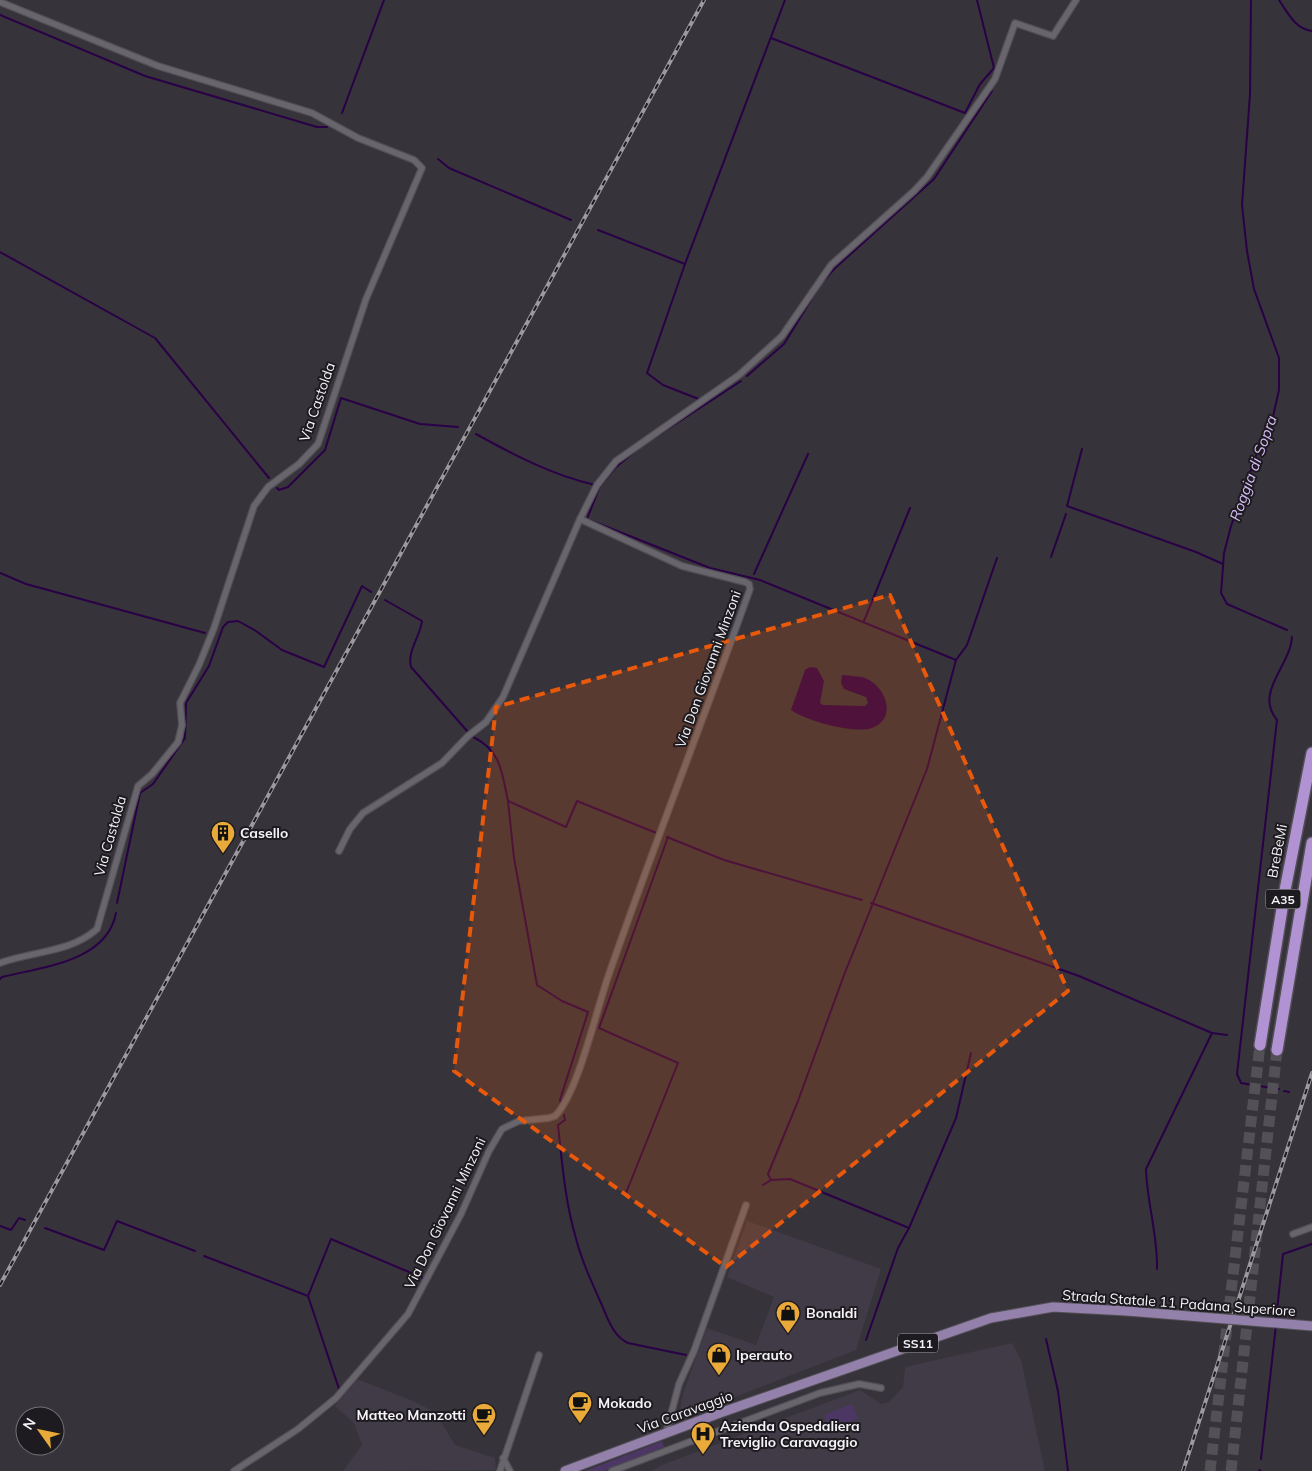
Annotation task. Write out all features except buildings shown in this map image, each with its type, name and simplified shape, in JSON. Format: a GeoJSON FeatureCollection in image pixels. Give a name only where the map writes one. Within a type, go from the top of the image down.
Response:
{"type":"FeatureCollection","features":[{"type":"Feature","properties":{"kind":"highway","name":"BreBeMi"},"geometry":{"type":"LineString","coordinates":[[1260,1045],[1285,890],[1312,753]]}},
{"type":"Feature","properties":{"kind":"highway","name":"A35"},"geometry":{"type":"LineString","coordinates":[[1277,1050],[1312,843]]}},
{"type":"Feature","properties":{"kind":"main road","name":"Strada Statale 11 Padana Superiore"},"geometry":{"type":"LineString","coordinates":[[815,1380],[960,1327],[1022,1311],[1059,1307],[1312,1326]]}},
{"type":"Feature","properties":{"kind":"main road","name":"Via Caravaggio"},"geometry":{"type":"LineString","coordinates":[[565,1471],[815,1380]]}},
{"type":"Feature","properties":{"kind":"street"},"geometry":{"type":"LineString","coordinates":[[339,851],[350,828],[363,813],[429,773],[494,712],[503,697],[580,519],[597,485],[616,461],[704,401],[746,368],[782,336],[831,264],[914,192],[927,177],[995,79],[1015,23],[1053,36],[1076,0]]}},
{"type":"Feature","properties":{"kind":"street","name":"Via Castolda"},"geometry":{"type":"LineString","coordinates":[[0,2],[158,66],[312,113],[358,138],[414,160],[422,168],[366,299],[318,444],[299,464],[268,487],[254,506],[214,628],[199,666],[180,703],[182,725],[178,742],[152,774],[138,786],[96,929],[89,936],[68,946],[0,963]]}},
{"type":"Feature","properties":{"kind":"street","name":"Via Don Giovanni Minzoni"},"geometry":{"type":"LineString","coordinates":[[234,1471],[298,1429],[344,1390],[413,1306],[461,1214],[495,1138],[510,1123],[555,1116],[566,1102],[574,1081],[652,853],[750,590],[749,584],[745,582],[682,566],[580,519]]}},
{"type":"Feature","properties":{"kind":"street"},"geometry":{"type":"LineString","coordinates":[[666,1433],[672,1404],[679,1384],[694,1351],[746,1205]]}},
{"type":"Feature","properties":{"kind":"street"},"geometry":{"type":"LineString","coordinates":[[1293,1234],[1312,1227]]}},
{"type":"Feature","properties":{"kind":"street"},"geometry":{"type":"LineString","coordinates":[[500,1471],[539,1355]]}},
{"type":"Feature","properties":{"kind":"street"},"geometry":{"type":"LineString","coordinates":[[612,1471],[820,1394],[859,1384],[882,1388]]}},
{"type":"Feature","properties":{"kind":"street"},"geometry":{"type":"LineString","coordinates":[[670,1421],[677,1429]]}},
{"type":"Feature","properties":{"kind":"street"},"geometry":{"type":"LineString","coordinates":[[503,1458],[510,1471]]}},
{"type":"Feature","properties":{"kind":"highlighted area"},"geometry":{"type":"Polygon","coordinates":[[[890,595],[1068,991],[726,1267],[454,1071],[496,707],[890,595]]]}},
{"type":"Feature","properties":{"kind":"shaded area"},"geometry":{"type":"Polygon","coordinates":[[[810,667],[817,668],[824,681],[820,703],[823,705],[865,706],[868,703],[866,697],[844,689],[841,683],[842,675],[863,677],[879,688],[883,695],[887,710],[885,718],[880,724],[872,728],[842,728],[819,722],[791,710],[805,670],[810,667]]]}},
{"type":"Feature","properties":{"kind":"shaded area"},"geometry":{"type":"Polygon","coordinates":[[[747,1221],[881,1269],[856,1350],[678,1419],[683,1394],[707,1328],[756,1345],[774,1297],[727,1277],[747,1221]]]}},
{"type":"Feature","properties":{"kind":"shaded area"},"geometry":{"type":"Polygon","coordinates":[[[1012,1343],[1021,1360],[1045,1471],[652,1471],[662,1465],[860,1390],[881,1404],[889,1402],[903,1387],[905,1367],[1012,1343]]]}},
{"type":"Feature","properties":{"kind":"shaded area"},"geometry":{"type":"Polygon","coordinates":[[[357,1379],[413,1401],[435,1412],[455,1445],[495,1458],[496,1470],[343,1471],[362,1445],[354,1423],[335,1406],[357,1379]]]}},
{"type":"Feature","properties":{"kind":"shaded area"},"geometry":{"type":"Polygon","coordinates":[[[852,1404],[858,1419],[830,1430],[824,1415],[852,1404]]]}},
{"type":"Feature","properties":{"kind":"shaded area"},"geometry":{"type":"Polygon","coordinates":[[[662,1441],[664,1447],[605,1471],[585,1471],[662,1441]]]}},
{"type":"Feature","properties":{"kind":"waterway"},"geometry":{"type":"LineString","coordinates":[[342,113],[384,0]]}},
{"type":"Feature","properties":{"kind":"waterway"},"geometry":{"type":"LineString","coordinates":[[685,264],[785,0]]}},
{"type":"Feature","properties":{"kind":"waterway"},"geometry":{"type":"LineString","coordinates":[[771,38],[965,113],[980,84],[994,68],[977,0]]}},
{"type":"Feature","properties":{"kind":"waterway","name":"Roggia di Sopra"},"geometry":{"type":"LineString","coordinates":[[1251,0],[1250,94],[1242,205],[1247,251],[1254,289],[1279,358],[1279,390],[1271,425],[1262,439],[1231,526],[1224,553],[1221,593],[1227,604],[1287,630]]}},
{"type":"Feature","properties":{"kind":"waterway"},"geometry":{"type":"LineString","coordinates":[[1279,0],[1296,24],[1312,31]]}},
{"type":"Feature","properties":{"kind":"waterway"},"geometry":{"type":"LineString","coordinates":[[0,15],[145,76],[317,127],[327,127]]}},
{"type":"Feature","properties":{"kind":"waterway"},"geometry":{"type":"LineString","coordinates":[[821,284],[834,269],[934,179],[992,91]]}},
{"type":"Feature","properties":{"kind":"waterway"},"geometry":{"type":"LineString","coordinates":[[438,159],[449,168],[571,220]]}},
{"type":"Feature","properties":{"kind":"waterway"},"geometry":{"type":"LineString","coordinates":[[598,230],[685,264],[647,373],[663,385],[701,400]]}},
{"type":"Feature","properties":{"kind":"waterway"},"geometry":{"type":"LineString","coordinates":[[0,252],[155,338],[269,478]]}},
{"type":"Feature","properties":{"kind":"waterway"},"geometry":{"type":"LineString","coordinates":[[747,376],[784,344],[817,290]]}},
{"type":"Feature","properties":{"kind":"waterway"},"geometry":{"type":"LineString","coordinates":[[654,438],[741,381]]}},
{"type":"Feature","properties":{"kind":"waterway"},"geometry":{"type":"LineString","coordinates":[[277,488],[279,490],[288,487],[325,450],[341,398],[420,424],[458,427]]}},
{"type":"Feature","properties":{"kind":"waterway"},"geometry":{"type":"LineString","coordinates":[[476,434],[548,470],[595,485]]}},
{"type":"Feature","properties":{"kind":"waterway"},"geometry":{"type":"LineString","coordinates":[[640,447],[615,468],[600,486],[587,519],[710,568],[760,580],[956,660]]}},
{"type":"Feature","properties":{"kind":"waterway"},"geometry":{"type":"LineString","coordinates":[[1082,449],[1067,506],[1196,552],[1223,564]]}},
{"type":"Feature","properties":{"kind":"waterway"},"geometry":{"type":"LineString","coordinates":[[754,574],[808,454]]}},
{"type":"Feature","properties":{"kind":"waterway"},"geometry":{"type":"LineString","coordinates":[[864,621],[910,508]]}},
{"type":"Feature","properties":{"kind":"waterway"},"geometry":{"type":"LineString","coordinates":[[1051,557],[1066,514]]}},
{"type":"Feature","properties":{"kind":"waterway"},"geometry":{"type":"LineString","coordinates":[[771,1180],[768,1174],[798,1101],[844,975],[927,769],[956,660],[967,645],[997,558]]}},
{"type":"Feature","properties":{"kind":"waterway"},"geometry":{"type":"LineString","coordinates":[[0,573],[26,584],[205,633]]}},
{"type":"Feature","properties":{"kind":"waterway"},"geometry":{"type":"LineString","coordinates":[[117,903],[140,793],[153,784],[185,738],[186,703],[209,666],[223,627],[228,622],[238,621],[256,631],[282,650],[324,667],[362,586],[371,592]]}},
{"type":"Feature","properties":{"kind":"waterway"},"geometry":{"type":"LineString","coordinates":[[385,600],[422,621],[412,650],[411,667],[468,732]]}},
{"type":"Feature","properties":{"kind":"waterway"},"geometry":{"type":"LineString","coordinates":[[1279,1089],[1241,1083],[1237,1074],[1277,720],[1271,710],[1269,699],[1275,679],[1286,659],[1292,637]]}},
{"type":"Feature","properties":{"kind":"waterway"},"geometry":{"type":"LineString","coordinates":[[473,737],[482,742],[499,763],[508,801],[566,827],[577,801],[659,834]]}},
{"type":"Feature","properties":{"kind":"waterway"},"geometry":{"type":"LineString","coordinates":[[508,801],[514,858],[537,985],[562,1001],[588,1012],[560,1100],[561,1104]]}},
{"type":"Feature","properties":{"kind":"waterway"},"geometry":{"type":"LineString","coordinates":[[667,837],[724,860],[862,900]]}},
{"type":"Feature","properties":{"kind":"waterway"},"geometry":{"type":"LineString","coordinates":[[626,1193],[678,1063],[599,1028],[668,837]]}},
{"type":"Feature","properties":{"kind":"waterway"},"geometry":{"type":"LineString","coordinates":[[871,903],[1079,976],[1212,1033],[1227,1035]]}},
{"type":"Feature","properties":{"kind":"waterway"},"geometry":{"type":"LineString","coordinates":[[0,979],[70,960],[86,952],[100,942],[110,929],[116,913]]}},
{"type":"Feature","properties":{"kind":"waterway"},"geometry":{"type":"LineString","coordinates":[[1157,1269],[1156,1244],[1146,1169],[1212,1033]]}},
{"type":"Feature","properties":{"kind":"waterway"},"geometry":{"type":"LineString","coordinates":[[909,1228],[956,1118],[971,1053]]}},
{"type":"Feature","properties":{"kind":"waterway"},"geometry":{"type":"LineString","coordinates":[[1284,1091],[1289,1092]]}},
{"type":"Feature","properties":{"kind":"waterway"},"geometry":{"type":"LineString","coordinates":[[564,1115],[565,1120],[558,1125],[564,1181],[572,1222],[583,1261],[609,1321],[618,1336],[628,1343],[686,1355]]}},
{"type":"Feature","properties":{"kind":"waterway"},"geometry":{"type":"LineString","coordinates":[[763,1185],[771,1180],[790,1179],[909,1228],[898,1248],[866,1340]]}},
{"type":"Feature","properties":{"kind":"waterway"},"geometry":{"type":"LineString","coordinates":[[0,1226],[11,1230],[19,1218],[25,1220]]}},
{"type":"Feature","properties":{"kind":"waterway"},"geometry":{"type":"LineString","coordinates":[[45,1228],[104,1250],[117,1221],[195,1251]]}},
{"type":"Feature","properties":{"kind":"waterway"},"geometry":{"type":"LineString","coordinates":[[308,1296],[331,1239],[423,1278]]}},
{"type":"Feature","properties":{"kind":"waterway"},"geometry":{"type":"LineString","coordinates":[[1276,1320],[1283,1254],[1312,1244]]}},
{"type":"Feature","properties":{"kind":"waterway"},"geometry":{"type":"LineString","coordinates":[[204,1256],[308,1296],[340,1392]]}},
{"type":"Feature","properties":{"kind":"waterway"},"geometry":{"type":"LineString","coordinates":[[1261,1459],[1276,1325]]}},
{"type":"Feature","properties":{"kind":"waterway"},"geometry":{"type":"LineString","coordinates":[[1046,1339],[1058,1391],[1068,1471]]}},
{"type":"Feature","properties":{"kind":"tunnel"},"geometry":{"type":"LineString","coordinates":[[1210,1471],[1260,1045]]}},
{"type":"Feature","properties":{"kind":"tunnel"},"geometry":{"type":"LineString","coordinates":[[1231,1471],[1277,1050]]}},
{"type":"Feature","properties":{"kind":"railway"},"geometry":{"type":"LineString","coordinates":[[0,1285],[704,0]]}},
{"type":"Feature","properties":{"kind":"railway"},"geometry":{"type":"LineString","coordinates":[[1183,1471],[1312,1073]]}},
{"type":"Feature","properties":{"kind":"place","name":"Casello"},"geometry":{"type":"Point","coordinates":[223,854]}},
{"type":"Feature","properties":{"kind":"place","name":"Bonaldi"},"geometry":{"type":"Point","coordinates":[788,1334]}},
{"type":"Feature","properties":{"kind":"place","name":"Iperauto"},"geometry":{"type":"Point","coordinates":[719,1376]}},
{"type":"Feature","properties":{"kind":"place","name":"Mokado"},"geometry":{"type":"Point","coordinates":[580,1424]}},
{"type":"Feature","properties":{"kind":"place","name":"Matteo Manzotti"},"geometry":{"type":"Point","coordinates":[484,1436]}},
{"type":"Feature","properties":{"kind":"place","name":"Azienda Ospedaliera Treviglio Caravaggio"},"geometry":{"type":"Point","coordinates":[703,1455]}}]}
